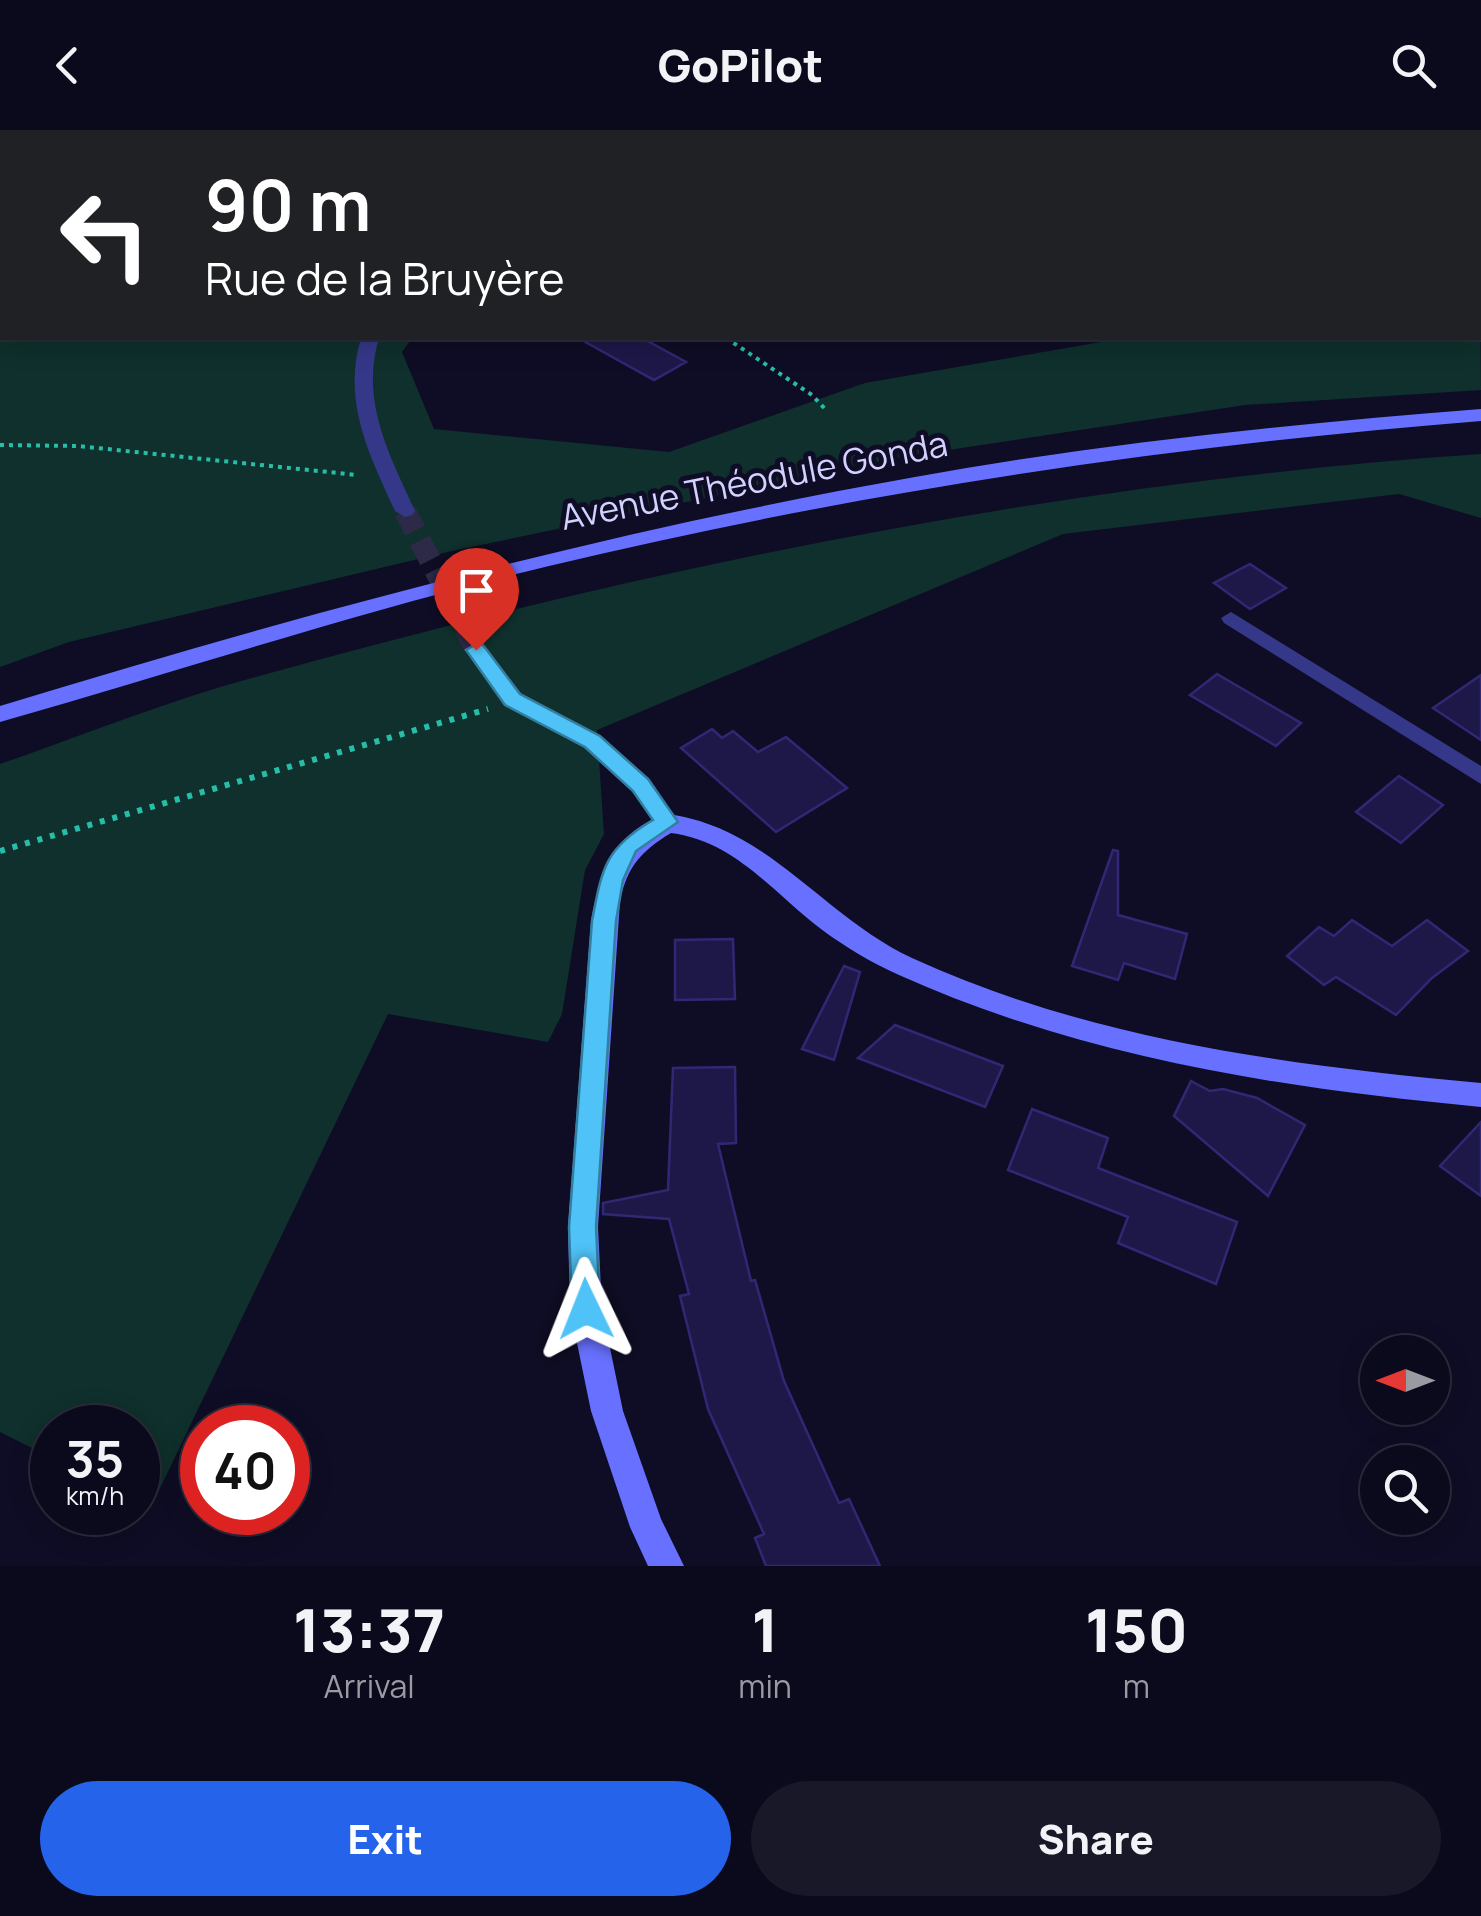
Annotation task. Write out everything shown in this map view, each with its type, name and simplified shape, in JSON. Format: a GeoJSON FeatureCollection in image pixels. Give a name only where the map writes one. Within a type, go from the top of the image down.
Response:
{"type":"FeatureCollection","features":[{"type":"Feature","properties":{"kind":"main road","name":"Avenue Théodule Gonda"},"geometry":{"type":"LineString","coordinates":[[0,714],[316,618],[552,555],[868,490],[1142,447],[1360,422],[1481,415]]}},
{"type":"Feature","properties":{"kind":"main road"},"geometry":{"type":"LineString","coordinates":[[667,1566],[647,1527],[607,1411],[586,1309],[583,1227],[604,921],[611,880],[628,846],[666,822],[710,831],[742,849],[825,918],[882,954],[1005,1006],[1078,1030],[1264,1071],[1481,1096]]}},
{"type":"Feature","properties":{"kind":"street"},"geometry":{"type":"LineString","coordinates":[[369,340],[360,361],[367,424],[405,510]]}},
{"type":"Feature","properties":{"kind":"street"},"geometry":{"type":"LineString","coordinates":[[476,650],[513,700],[592,742],[640,785],[666,822]]}},
{"type":"Feature","properties":{"kind":"lane"},"geometry":{"type":"LineString","coordinates":[[1231,618],[1481,776]]}},
{"type":"Feature","properties":{"kind":"path"},"geometry":{"type":"LineString","coordinates":[[729,340],[812,395],[827,411]]}},
{"type":"Feature","properties":{"kind":"path"},"geometry":{"type":"LineString","coordinates":[[0,445],[233,460],[393,482]]}},
{"type":"Feature","properties":{"kind":"path"},"geometry":{"type":"LineString","coordinates":[[0,851],[236,780],[469,717],[513,700]]}},
{"type":"Feature","properties":{"kind":"green space"},"geometry":{"type":"Polygon","coordinates":[[[0,340],[411,340],[402,352],[434,429],[669,452],[865,383],[1112,340],[1480,340],[1481,390],[1245,405],[902,457],[452,551],[69,642],[0,667],[0,340]]]}},
{"type":"Feature","properties":{"kind":"green space"},"geometry":{"type":"Polygon","coordinates":[[[1481,454],[1481,518],[1399,494],[1063,534],[597,730],[604,834],[585,870],[562,1014],[548,1042],[388,1014],[200,1405],[180,1405],[180,1447],[160,1488],[160,1405],[30,1405],[30,1447],[0,1432],[0,764],[252,678],[403,637],[708,565],[1015,508],[1325,467],[1481,454]]]}},
{"type":"Feature","properties":{"kind":"building"},"geometry":{"type":"Polygon","coordinates":[[[582,340],[646,340],[686,362],[654,380],[582,340]]]}},
{"type":"Feature","properties":{"kind":"building"},"geometry":{"type":"Polygon","coordinates":[[[1250,564],[1286,588],[1250,609],[1214,583],[1250,564]]]}},
{"type":"Feature","properties":{"kind":"building"},"geometry":{"type":"Polygon","coordinates":[[[1217,674],[1301,723],[1276,746],[1190,695],[1217,674]]]}},
{"type":"Feature","properties":{"kind":"building"},"geometry":{"type":"Polygon","coordinates":[[[1481,675],[1481,740],[1433,708],[1481,675]]]}},
{"type":"Feature","properties":{"kind":"building"},"geometry":{"type":"Polygon","coordinates":[[[712,729],[722,738],[733,731],[758,752],[786,737],[847,788],[776,832],[681,748],[712,729]]]}},
{"type":"Feature","properties":{"kind":"building"},"geometry":{"type":"Polygon","coordinates":[[[1399,776],[1443,805],[1401,843],[1356,812],[1399,776]]]}},
{"type":"Feature","properties":{"kind":"building"},"geometry":{"type":"Polygon","coordinates":[[[1113,850],[1118,851],[1118,915],[1187,934],[1175,979],[1124,963],[1118,980],[1072,966],[1113,850]]]}},
{"type":"Feature","properties":{"kind":"building"},"geometry":{"type":"Polygon","coordinates":[[[1352,920],[1392,946],[1427,920],[1468,951],[1432,978],[1396,1015],[1336,977],[1324,985],[1287,956],[1319,927],[1334,936],[1352,920]]]}},
{"type":"Feature","properties":{"kind":"building"},"geometry":{"type":"Polygon","coordinates":[[[733,939],[735,999],[675,1000],[675,940],[733,939]]]}},
{"type":"Feature","properties":{"kind":"building"},"geometry":{"type":"Polygon","coordinates":[[[844,966],[860,972],[834,1060],[802,1049],[844,966]]]}},
{"type":"Feature","properties":{"kind":"building"},"geometry":{"type":"Polygon","coordinates":[[[895,1025],[1003,1066],[985,1107],[858,1058],[895,1025]]]}},
{"type":"Feature","properties":{"kind":"building"},"geometry":{"type":"Polygon","coordinates":[[[735,1067],[736,1143],[718,1144],[751,1281],[755,1280],[784,1381],[839,1503],[849,1499],[880,1566],[766,1566],[755,1538],[764,1534],[708,1409],[680,1296],[689,1294],[669,1219],[603,1214],[603,1203],[668,1190],[673,1068],[735,1067]]]}},
{"type":"Feature","properties":{"kind":"building"},"geometry":{"type":"Polygon","coordinates":[[[1191,1081],[1210,1091],[1223,1089],[1257,1098],[1305,1125],[1268,1196],[1174,1116],[1191,1081]]]}},
{"type":"Feature","properties":{"kind":"building"},"geometry":{"type":"Polygon","coordinates":[[[1032,1109],[1108,1138],[1098,1168],[1237,1222],[1216,1284],[1118,1243],[1128,1217],[1008,1170],[1032,1109]]]}},
{"type":"Feature","properties":{"kind":"building"},"geometry":{"type":"Polygon","coordinates":[[[1481,1122],[1481,1196],[1440,1166],[1481,1122]]]}},
{"type":"Feature","properties":{"kind":"tunnel"},"geometry":{"type":"LineString","coordinates":[[405,511],[476,650]]}},
{"type":"Feature","properties":{"kind":"route"},"geometry":{"type":"LineString","coordinates":[[476,650],[513,700],[592,742],[640,785],[666,822],[628,846],[611,880],[604,921],[583,1227],[586,1309]]}}]}
